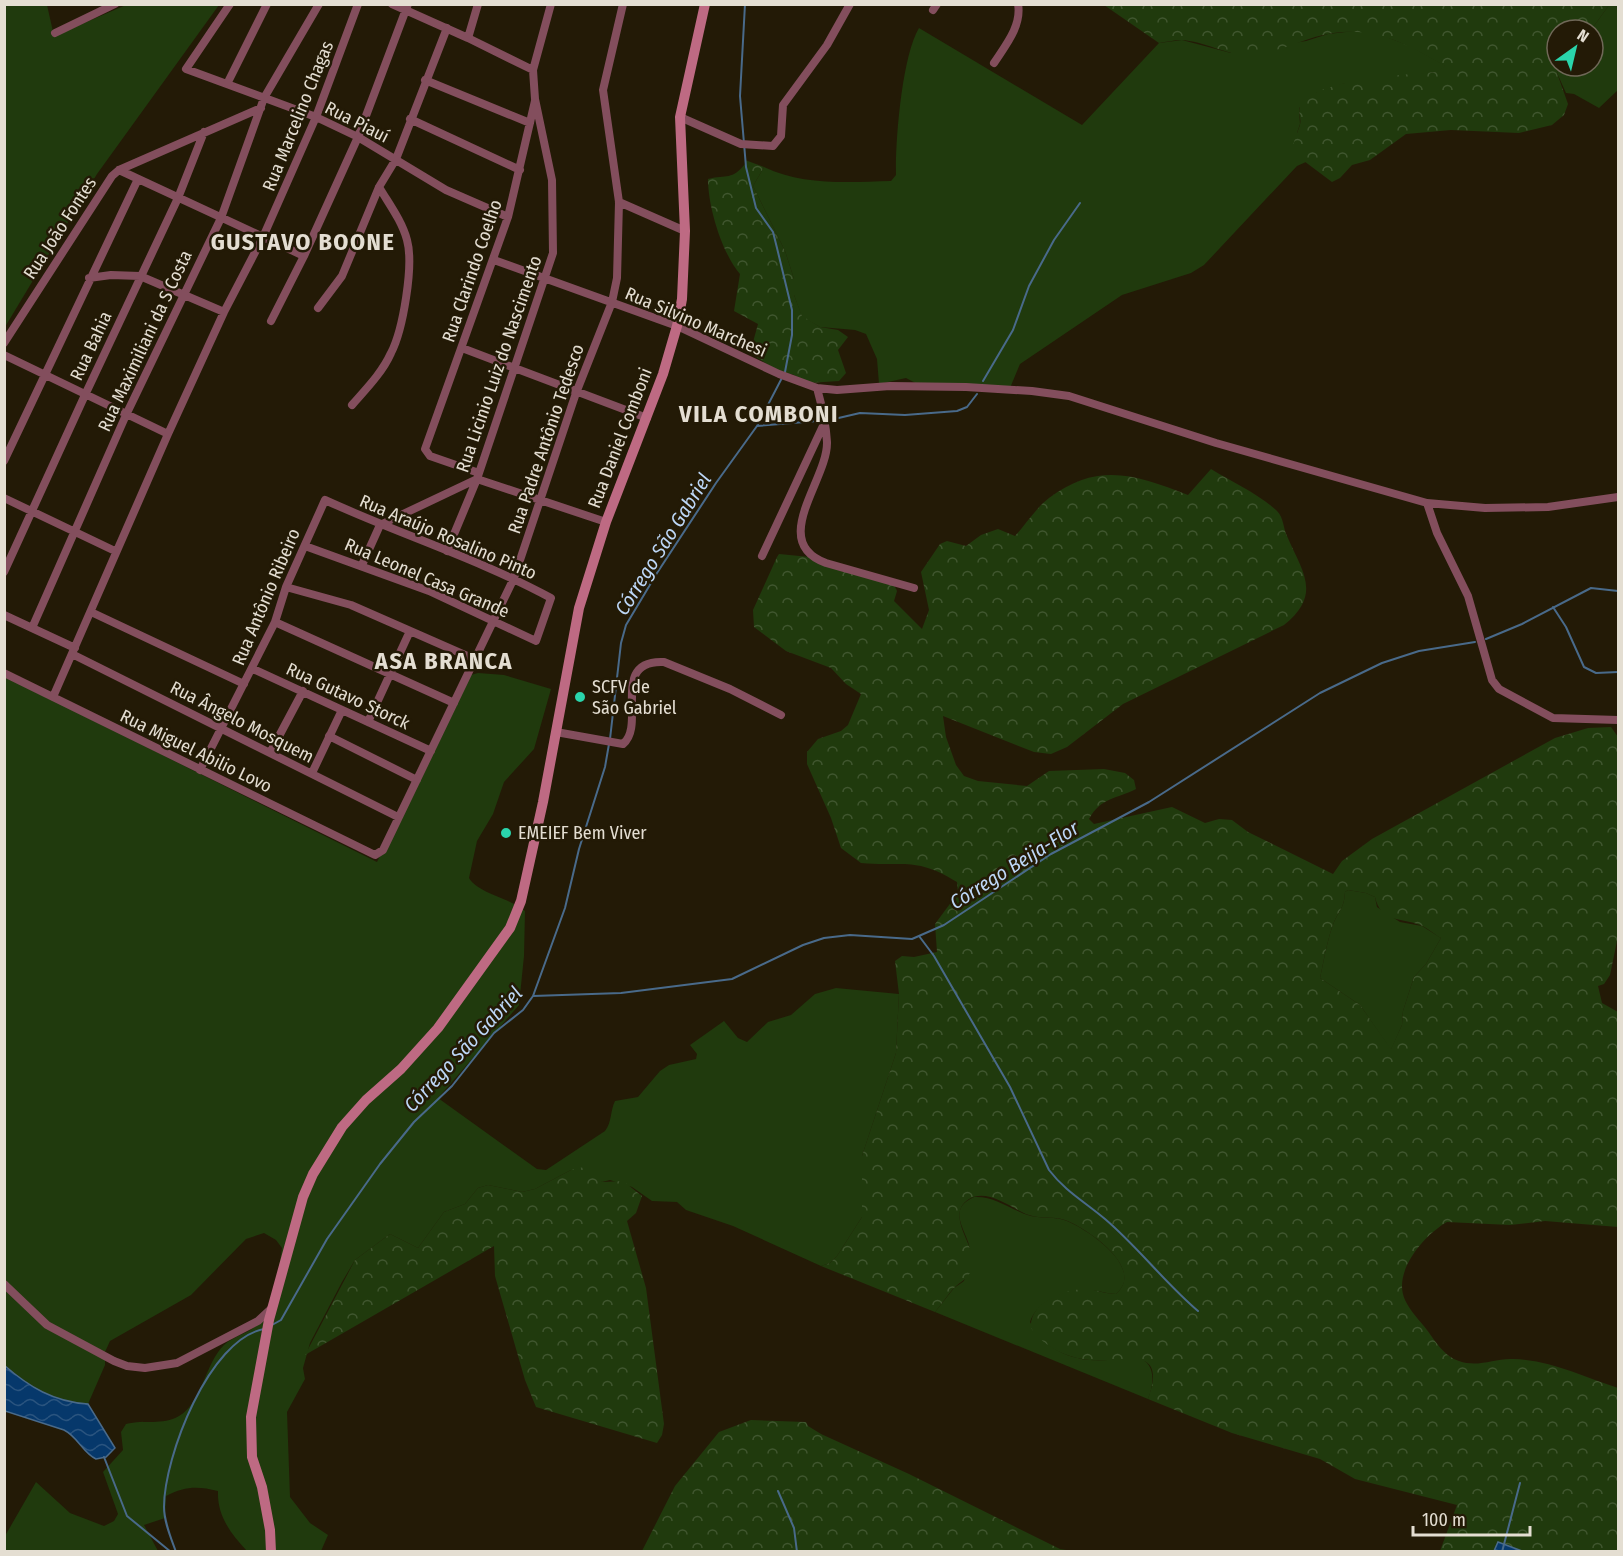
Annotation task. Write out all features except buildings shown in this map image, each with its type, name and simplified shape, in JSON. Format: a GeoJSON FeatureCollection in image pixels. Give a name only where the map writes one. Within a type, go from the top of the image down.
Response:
{"type":"FeatureCollection","features":[{"type":"Feature","properties":{"kind":"street"},"geometry":{"type":"LineString","coordinates":[[55,33],[114,4]]}},
{"type":"Feature","properties":{"kind":"street","name":"Rua Piauí"},"geometry":{"type":"LineString","coordinates":[[230,4],[186,69],[316,117],[358,137],[446,190],[508,217]]}},
{"type":"Feature","properties":{"kind":"street"},"geometry":{"type":"LineString","coordinates":[[227,84],[267,4]]}},
{"type":"Feature","properties":{"kind":"street","name":"Rua Maximiliani da S Costa"},"geometry":{"type":"LineString","coordinates":[[32,628],[126,415],[220,218],[264,98],[319,4]]}},
{"type":"Feature","properties":{"kind":"street","name":"Rua Marcelino Chagas"},"geometry":{"type":"LineString","coordinates":[[53,698],[91,612],[115,550],[224,312],[263,237],[316,117],[358,4]]}},
{"type":"Feature","properties":{"kind":"street"},"geometry":{"type":"LineString","coordinates":[[392,4],[407,7],[533,70]]}},
{"type":"Feature","properties":{"kind":"street"},"geometry":{"type":"LineString","coordinates":[[468,38],[478,4]]}},
{"type":"Feature","properties":{"kind":"street","name":"Rua Licinio Luiz do Nascimento"},"geometry":{"type":"LineString","coordinates":[[447,551],[478,476],[553,253],[552,180],[535,99],[533,70],[550,4]]}},
{"type":"Feature","properties":{"kind":"street","name":"Rua Padre Antônio Tedesco"},"geometry":{"type":"LineString","coordinates":[[375,855],[383,850],[514,578],[576,393],[612,302],[617,278],[619,202],[603,90],[623,4]]}},
{"type":"Feature","properties":{"kind":"street","name":"Rua Daniel Comboni"},"geometry":{"type":"LineString","coordinates":[[271,1551],[270,1530],[262,1487],[252,1457],[251,1418],[272,1308],[303,1197],[326,1152],[366,1100],[401,1069],[438,1028],[510,928],[521,901],[579,608],[606,522],[647,418],[677,326],[682,299],[685,231],[680,117],[705,4]]}},
{"type":"Feature","properties":{"kind":"street"},"geometry":{"type":"LineString","coordinates":[[680,117],[741,144],[774,146],[781,136],[783,105],[827,45],[850,4]]}},
{"type":"Feature","properties":{"kind":"street"},"geometry":{"type":"LineString","coordinates":[[994,63],[1015,28],[1019,17],[1018,4]]}},
{"type":"Feature","properties":{"kind":"street"},"geometry":{"type":"LineString","coordinates":[[271,321],[304,256],[358,137],[407,7]]}},
{"type":"Feature","properties":{"kind":"street"},"geometry":{"type":"LineString","coordinates":[[318,308],[342,276],[379,188],[396,159],[410,118],[447,28]]}},
{"type":"Feature","properties":{"kind":"street"},"geometry":{"type":"LineString","coordinates":[[425,80],[530,123]]}},
{"type":"Feature","properties":{"kind":"street","name":"Rua Clarindo Coelho"},"geometry":{"type":"LineString","coordinates":[[478,476],[430,456],[425,449],[508,217],[535,99]]}},
{"type":"Feature","properties":{"kind":"street","name":"Rua João Fontes"},"geometry":{"type":"LineString","coordinates":[[4,343],[112,176],[119,170],[261,108]]}},
{"type":"Feature","properties":{"kind":"street"},"geometry":{"type":"LineString","coordinates":[[410,118],[520,170]]}},
{"type":"Feature","properties":{"kind":"street","name":"Rua Bahia"},"geometry":{"type":"LineString","coordinates":[[4,572],[178,198],[204,132]]}},
{"type":"Feature","properties":{"kind":"street"},"geometry":{"type":"LineString","coordinates":[[119,170],[304,256]]}},
{"type":"Feature","properties":{"kind":"street"},"geometry":{"type":"LineString","coordinates":[[4,461],[138,179]]}},
{"type":"Feature","properties":{"kind":"street"},"geometry":{"type":"LineString","coordinates":[[352,405],[384,367],[392,352],[400,323],[410,256],[405,232],[379,188]]}},
{"type":"Feature","properties":{"kind":"street"},"geometry":{"type":"LineString","coordinates":[[619,202],[685,231]]}},
{"type":"Feature","properties":{"kind":"street","name":"Rua Silvino Marchesi"},"geometry":{"type":"LineString","coordinates":[[494,260],[677,326],[783,376],[818,388],[837,390],[890,386],[1010,390],[1069,396],[1216,443],[1427,503],[1485,508],[1548,507],[1618,497]]}},
{"type":"Feature","properties":{"kind":"street"},"geometry":{"type":"LineString","coordinates":[[89,278],[111,275],[140,276],[224,312]]}},
{"type":"Feature","properties":{"kind":"street"},"geometry":{"type":"LineString","coordinates":[[462,348],[647,418]]}},
{"type":"Feature","properties":{"kind":"street"},"geometry":{"type":"LineString","coordinates":[[4,355],[168,434]]}},
{"type":"Feature","properties":{"kind":"street"},"geometry":{"type":"LineString","coordinates":[[762,556],[823,426],[825,414],[818,388]]}},
{"type":"Feature","properties":{"kind":"street"},"geometry":{"type":"LineString","coordinates":[[823,426],[827,443],[806,505],[801,532],[805,551],[814,559],[914,588]]}},
{"type":"Feature","properties":{"kind":"street"},"geometry":{"type":"LineString","coordinates":[[362,565],[380,525],[478,476],[606,522]]}},
{"type":"Feature","properties":{"kind":"street"},"geometry":{"type":"LineString","coordinates":[[4,498],[115,550]]}},
{"type":"Feature","properties":{"kind":"street","name":"Rua Araújo Rosalino Pinto"},"geometry":{"type":"LineString","coordinates":[[325,500],[380,525],[514,578],[551,598],[536,641]]}},
{"type":"Feature","properties":{"kind":"street","name":"Rua Antônio Ribeiro"},"geometry":{"type":"LineString","coordinates":[[200,770],[275,622],[286,587],[325,500]]}},
{"type":"Feature","properties":{"kind":"street"},"geometry":{"type":"LineString","coordinates":[[1427,503],[1437,533],[1468,596],[1492,680],[1499,689],[1553,718],[1618,720]]}},
{"type":"Feature","properties":{"kind":"street","name":"Rua Leonel Casa Grande"},"geometry":{"type":"LineString","coordinates":[[305,546],[429,591],[536,641]]}},
{"type":"Feature","properties":{"kind":"street"},"geometry":{"type":"LineString","coordinates":[[286,587],[351,605],[474,659]]}},
{"type":"Feature","properties":{"kind":"street"},"geometry":{"type":"LineString","coordinates":[[91,612],[244,684]]}},
{"type":"Feature","properties":{"kind":"street","name":"Rua Ângelo Mosquem"},"geometry":{"type":"LineString","coordinates":[[4,615],[398,817]]}},
{"type":"Feature","properties":{"kind":"street"},"geometry":{"type":"LineString","coordinates":[[275,622],[454,703]]}},
{"type":"Feature","properties":{"kind":"street"},"geometry":{"type":"LineString","coordinates":[[368,722],[410,631]]}},
{"type":"Feature","properties":{"kind":"street"},"geometry":{"type":"LineString","coordinates":[[556,732],[614,745],[623,744],[631,735],[633,680],[642,668],[655,661],[663,662],[730,689],[781,715]]}},
{"type":"Feature","properties":{"kind":"street","name":"Rua Gutavo Storck"},"geometry":{"type":"LineString","coordinates":[[253,669],[431,751]]}},
{"type":"Feature","properties":{"kind":"street","name":"Rua Miguel Abilio Lovo"},"geometry":{"type":"LineString","coordinates":[[4,674],[375,855]]}},
{"type":"Feature","properties":{"kind":"street"},"geometry":{"type":"LineString","coordinates":[[270,753],[303,691]]}},
{"type":"Feature","properties":{"kind":"street"},"geometry":{"type":"LineString","coordinates":[[312,774],[342,710]]}},
{"type":"Feature","properties":{"kind":"street"},"geometry":{"type":"LineString","coordinates":[[329,736],[417,780]]}},
{"type":"Feature","properties":{"kind":"street"},"geometry":{"type":"LineString","coordinates":[[4,1284],[47,1325],[127,1366],[164,1367],[177,1363],[258,1321],[272,1308]]}},
{"type":"Feature","properties":{"kind":"green space"},"geometry":{"type":"Polygon","coordinates":[[[5,5],[47,5],[54,36],[126,5],[219,5],[97,174],[5,327],[5,5]]]}},
{"type":"Feature","properties":{"kind":"green space"},"geometry":{"type":"Polygon","coordinates":[[[1104,5],[1609,5],[1600,18],[1545,18],[1545,78],[1559,78],[1568,104],[1564,115],[1552,125],[1519,133],[1451,130],[1406,134],[1370,160],[1352,165],[1340,178],[1332,182],[1292,152],[1300,125],[1299,108],[1302,103],[1327,88],[1345,83],[1436,72],[1445,66],[1399,42],[1368,33],[1334,33],[1253,55],[1235,54],[1190,41],[1159,43],[1104,5]]]}},
{"type":"Feature","properties":{"kind":"green space"},"geometry":{"type":"Polygon","coordinates":[[[1609,5],[1618,5],[1618,90],[1599,108],[1574,94],[1566,93],[1559,78],[1605,78],[1605,18],[1600,18],[1609,5]]]}},
{"type":"Feature","properties":{"kind":"green space"},"geometry":{"type":"Polygon","coordinates":[[[919,28],[1082,125],[1159,43],[1182,40],[1231,53],[1354,31],[1376,33],[1410,46],[1446,66],[1437,72],[1342,84],[1316,93],[1299,108],[1300,124],[1297,133],[1306,162],[1297,166],[1204,265],[1191,273],[1122,295],[1020,364],[1010,388],[927,389],[906,378],[879,384],[877,359],[866,334],[855,330],[820,327],[802,317],[794,295],[794,279],[785,251],[753,186],[764,167],[810,180],[891,181],[896,175],[898,121],[904,78],[913,41],[919,28]]]}},
{"type":"Feature","properties":{"kind":"green space"},"geometry":{"type":"Polygon","coordinates":[[[745,160],[764,167],[753,186],[785,251],[794,279],[794,295],[802,316],[820,327],[838,330],[848,337],[838,350],[846,373],[839,381],[808,383],[792,374],[784,375],[750,353],[758,324],[734,311],[740,274],[727,254],[717,229],[710,203],[708,179],[733,175],[746,163],[745,160]]]}},
{"type":"Feature","properties":{"kind":"green space"},"geometry":{"type":"Polygon","coordinates":[[[1211,469],[1254,494],[1277,511],[1306,583],[1303,603],[1296,614],[1284,625],[1123,704],[1067,747],[1051,754],[1034,752],[943,716],[946,737],[956,765],[964,776],[978,781],[1027,786],[1049,771],[1104,769],[1125,773],[1134,780],[1136,789],[1099,806],[1089,819],[1094,824],[1172,807],[1205,823],[1219,819],[1232,820],[1248,832],[1333,874],[1342,861],[1372,839],[1555,738],[1588,728],[1611,727],[1618,737],[1618,936],[1610,975],[1604,984],[1598,986],[1602,1003],[1618,1012],[1618,1227],[1545,1221],[1510,1225],[1447,1222],[1429,1236],[1412,1255],[1403,1278],[1402,1289],[1412,1312],[1441,1348],[1454,1359],[1473,1364],[1506,1359],[1541,1362],[1618,1388],[1618,1551],[1522,1551],[1498,1542],[1494,1551],[1440,1551],[1457,1505],[1355,1479],[1320,1459],[1232,1433],[1148,1399],[1153,1381],[1152,1369],[1147,1362],[1138,1359],[1081,1359],[1049,1346],[1031,1328],[1035,1312],[1041,1305],[1057,1295],[1075,1290],[1087,1289],[1116,1294],[1123,1284],[1124,1273],[1119,1261],[1110,1250],[1086,1231],[1065,1220],[1029,1215],[984,1196],[969,1199],[962,1205],[960,1221],[972,1255],[972,1268],[968,1276],[952,1290],[935,1312],[821,1266],[830,1263],[837,1256],[862,1217],[862,1156],[896,1053],[899,994],[895,961],[902,956],[914,957],[937,952],[935,924],[958,893],[957,882],[930,869],[909,864],[861,863],[841,848],[831,818],[807,764],[807,752],[818,739],[841,731],[848,725],[861,694],[846,684],[831,668],[786,651],[754,627],[753,610],[777,557],[779,554],[820,558],[894,585],[897,591],[894,601],[922,629],[929,610],[921,572],[940,544],[947,541],[966,546],[981,535],[998,529],[1015,536],[1049,498],[1067,486],[1084,479],[1118,475],[1135,477],[1188,495],[1211,469]],[[1348,890],[1345,892],[1343,905],[1329,936],[1320,978],[1360,1005],[1391,1049],[1402,1025],[1403,1011],[1414,977],[1426,964],[1441,938],[1420,925],[1387,915],[1378,905],[1375,897],[1348,890]]]}},
{"type":"Feature","properties":{"kind":"green space"},"geometry":{"type":"Polygon","coordinates":[[[478,673],[504,675],[551,689],[534,749],[504,782],[493,814],[477,841],[469,878],[480,888],[525,911],[524,956],[519,1005],[438,1098],[537,1169],[546,1170],[605,1131],[615,1101],[638,1097],[660,1071],[669,1065],[696,1059],[697,1054],[690,1045],[724,1021],[738,1038],[747,1042],[768,1022],[791,1015],[815,994],[836,988],[899,994],[896,1053],[862,1156],[862,1217],[837,1256],[830,1263],[821,1266],[733,1226],[686,1210],[677,1202],[652,1201],[632,1187],[610,1180],[602,1182],[571,1170],[535,1189],[522,1192],[488,1185],[478,1188],[465,1204],[444,1212],[418,1248],[390,1234],[355,1260],[310,1343],[303,1368],[305,1379],[287,1412],[290,1497],[310,1523],[328,1535],[321,1551],[247,1551],[226,1524],[220,1509],[218,1491],[198,1488],[179,1490],[166,1496],[165,1518],[144,1525],[158,1551],[5,1551],[5,1536],[36,1482],[70,1513],[104,1526],[114,1521],[118,1514],[103,1472],[123,1450],[121,1432],[126,1424],[166,1421],[187,1410],[218,1352],[228,1342],[258,1324],[267,1312],[276,1285],[282,1248],[276,1240],[264,1233],[246,1239],[191,1295],[110,1341],[105,1352],[105,1365],[88,1404],[53,1397],[23,1380],[5,1365],[4,676],[377,862],[467,676],[478,673]]]}},
{"type":"Feature","properties":{"kind":"green space"},"geometry":{"type":"Polygon","coordinates":[[[1348,890],[1375,897],[1377,907],[1400,922],[1422,926],[1441,938],[1426,964],[1414,977],[1403,1011],[1402,1025],[1391,1050],[1360,1005],[1320,978],[1334,922],[1343,905],[1345,892],[1348,890]]]}},
{"type":"Feature","properties":{"kind":"green space"},"geometry":{"type":"Polygon","coordinates":[[[584,1167],[602,1182],[623,1181],[642,1196],[636,1213],[627,1221],[646,1288],[664,1424],[662,1435],[657,1443],[536,1407],[525,1380],[495,1276],[494,1246],[305,1355],[355,1260],[390,1234],[418,1248],[444,1212],[465,1204],[478,1188],[488,1185],[522,1192],[535,1189],[571,1170],[584,1167]]]}},
{"type":"Feature","properties":{"kind":"green space"},"geometry":{"type":"Polygon","coordinates":[[[974,1197],[996,1201],[1031,1216],[1067,1221],[1100,1241],[1111,1252],[1124,1273],[1123,1284],[1116,1294],[1088,1290],[1071,1291],[1046,1302],[1034,1314],[1030,1322],[1044,1341],[1073,1357],[1108,1360],[1136,1357],[1143,1360],[1148,1364],[1152,1374],[1152,1387],[1148,1399],[935,1312],[954,1288],[964,1281],[970,1253],[959,1216],[960,1209],[974,1197]]]}},
{"type":"Feature","properties":{"kind":"green space"},"geometry":{"type":"Polygon","coordinates":[[[751,1420],[806,1422],[808,1426],[821,1434],[909,1474],[1060,1549],[1072,1551],[642,1551],[675,1486],[719,1432],[751,1420]]]}},
{"type":"Feature","properties":{"kind":"water"},"geometry":{"type":"Polygon","coordinates":[[[4,1365],[23,1380],[53,1397],[88,1404],[115,1448],[106,1457],[96,1459],[64,1430],[5,1411],[4,1365]]]}},
{"type":"Feature","properties":{"kind":"water"},"geometry":{"type":"Polygon","coordinates":[[[1498,1542],[1522,1551],[1494,1551],[1498,1542]]]}},
{"type":"Feature","properties":{"kind":"waterway","name":"Córrego São Gabriel"},"geometry":{"type":"LineString","coordinates":[[610,739],[621,643],[626,625],[716,483],[757,426],[785,372],[792,335],[792,310],[773,232],[756,208],[746,167],[740,96],[745,4]]}},
{"type":"Feature","properties":{"kind":"waterway"},"geometry":{"type":"LineString","coordinates":[[983,381],[1013,330],[1029,286],[1054,240],[1080,203]]}},
{"type":"Feature","properties":{"kind":"waterway"},"geometry":{"type":"LineString","coordinates":[[830,420],[860,413],[905,415],[957,411],[967,407],[977,394]]}},
{"type":"Feature","properties":{"kind":"waterway"},"geometry":{"type":"LineString","coordinates":[[757,426],[817,421]]}},
{"type":"Feature","properties":{"kind":"waterway","name":"Córrego Beija-Flor"},"geometry":{"type":"LineString","coordinates":[[1486,639],[1522,624],[1591,588],[1618,591]]}},
{"type":"Feature","properties":{"kind":"waterway"},"geometry":{"type":"LineString","coordinates":[[1553,607],[1566,627],[1584,667],[1596,673],[1618,672]]}},
{"type":"Feature","properties":{"kind":"waterway","name":"Córrego Beija-Flor"},"geometry":{"type":"LineString","coordinates":[[533,996],[621,993],[732,979],[803,945],[824,938],[850,935],[912,939],[944,925],[1051,854],[1149,802],[1320,693],[1382,663],[1419,651],[1475,642]]}},
{"type":"Feature","properties":{"kind":"waterway","name":"Córrego São Gabriel"},"geometry":{"type":"LineString","coordinates":[[272,1325],[281,1320],[327,1239],[380,1164],[414,1122],[452,1086],[494,1033],[523,1010],[533,996],[565,908],[579,849],[605,767],[609,744]]}},
{"type":"Feature","properties":{"kind":"waterway"},"geometry":{"type":"LineString","coordinates":[[919,936],[934,956],[1010,1087],[1049,1170],[1068,1190],[1117,1230],[1198,1311]]}},
{"type":"Feature","properties":{"kind":"waterway","name":"Córrego São Gabriel"},"geometry":{"type":"LineString","coordinates":[[176,1552],[166,1524],[164,1507],[166,1485],[181,1431],[193,1403],[225,1354],[244,1337],[264,1329]]}},
{"type":"Feature","properties":{"kind":"waterway"},"geometry":{"type":"LineString","coordinates":[[104,1457],[127,1516],[171,1552]]}},
{"type":"Feature","properties":{"kind":"waterway"},"geometry":{"type":"LineString","coordinates":[[1502,1552],[1520,1483]]}},
{"type":"Feature","properties":{"kind":"waterway"},"geometry":{"type":"LineString","coordinates":[[778,1491],[794,1528],[797,1552]]}},
{"type":"Feature","properties":{"kind":"place","name":"SCFV de São Gabriel"},"geometry":{"type":"Point","coordinates":[580,697]}},
{"type":"Feature","properties":{"kind":"place","name":"EMEIEF Bem Viver"},"geometry":{"type":"Point","coordinates":[506,833]}},
{"type":"Feature","properties":{"kind":"district","name":"GUSTAVO BOONE"},"geometry":{"type":"Point","coordinates":[303,242]}},
{"type":"Feature","properties":{"kind":"district","name":"VILA COMBONI"},"geometry":{"type":"Point","coordinates":[759,414]}},
{"type":"Feature","properties":{"kind":"district","name":"ASA BRANCA"},"geometry":{"type":"Point","coordinates":[444,661]}}]}
